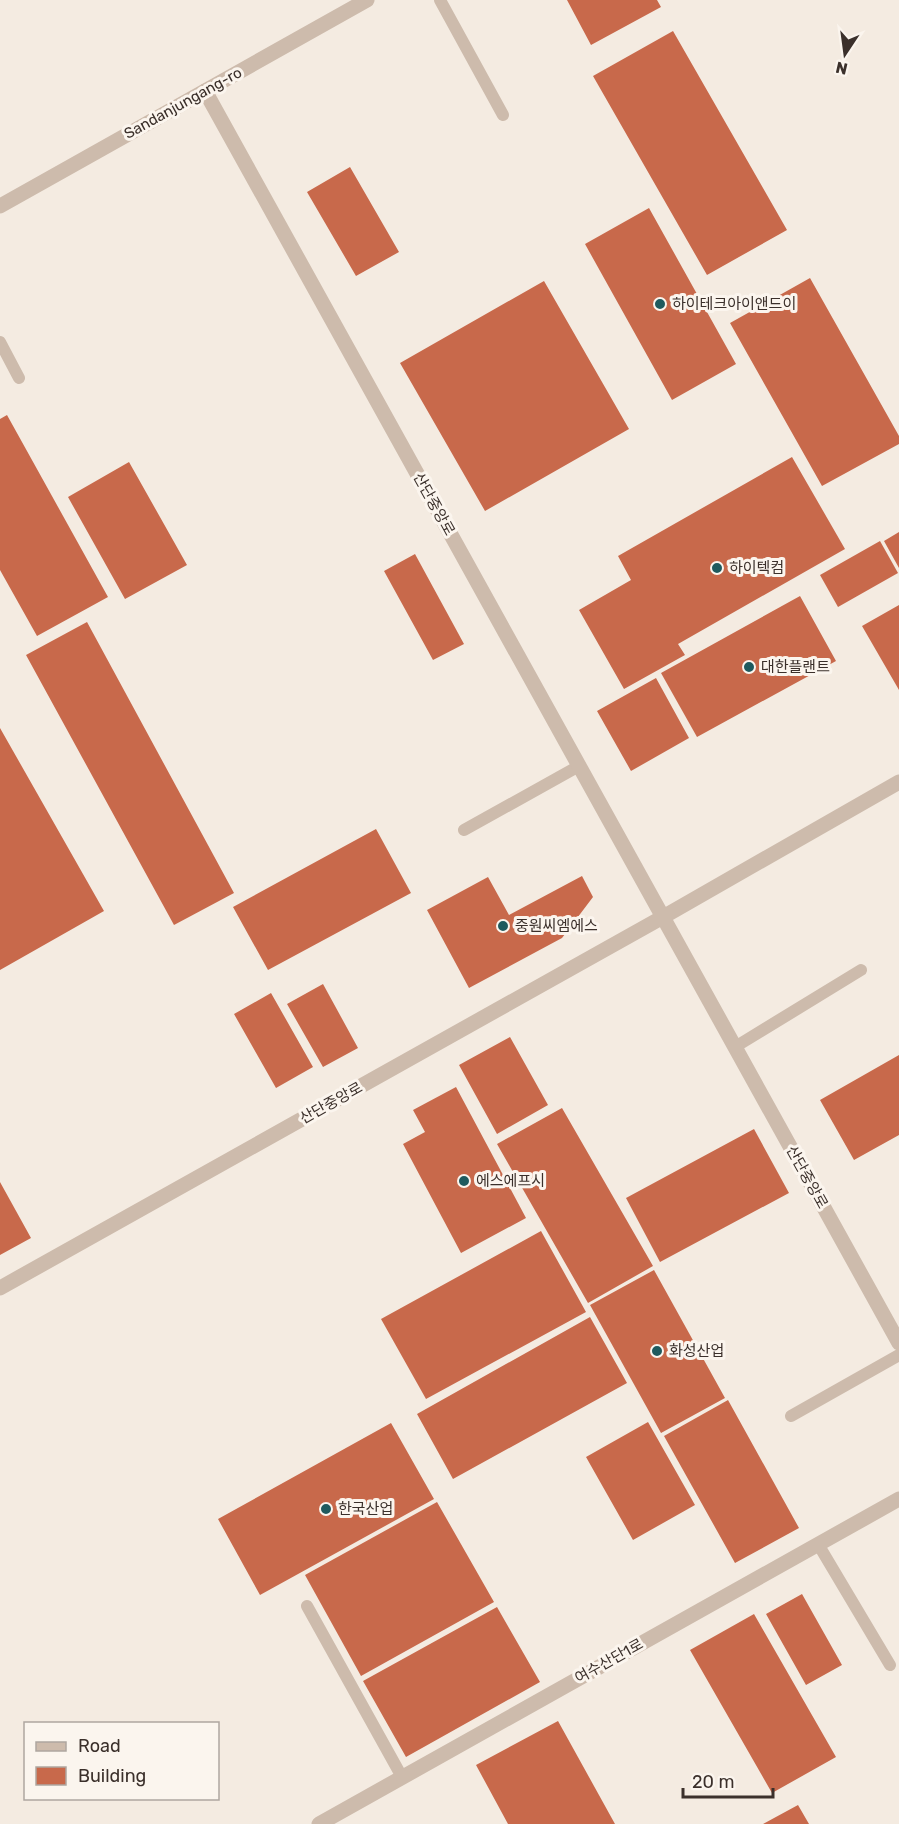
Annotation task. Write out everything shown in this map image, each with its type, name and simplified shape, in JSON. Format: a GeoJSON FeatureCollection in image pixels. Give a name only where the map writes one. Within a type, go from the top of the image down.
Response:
{"type":"FeatureCollection","features":[{"type":"Feature","properties":{"kind":"street","name":"Sandanjungang-ro"},"geometry":{"type":"LineString","coordinates":[[0,206],[367,0]]}},
{"type":"Feature","properties":{"kind":"street","name":"산단중앙로"},"geometry":{"type":"LineString","coordinates":[[205,91],[899,1343]]}},
{"type":"Feature","properties":{"kind":"street","name":"산단중앙로"},"geometry":{"type":"LineString","coordinates":[[0,1288],[663,917],[899,782]]}},
{"type":"Feature","properties":{"kind":"street","name":"여수산단1로"},"geometry":{"type":"LineString","coordinates":[[319,1824],[899,1499]]}},
{"type":"Feature","properties":{"kind":"lane"},"geometry":{"type":"LineString","coordinates":[[440,0],[503,115]]}},
{"type":"Feature","properties":{"kind":"lane"},"geometry":{"type":"LineString","coordinates":[[0,342],[19,378]]}},
{"type":"Feature","properties":{"kind":"lane"},"geometry":{"type":"LineString","coordinates":[[464,830],[579,766]]}},
{"type":"Feature","properties":{"kind":"lane"},"geometry":{"type":"LineString","coordinates":[[735,1047],[861,970]]}},
{"type":"Feature","properties":{"kind":"lane"},"geometry":{"type":"LineString","coordinates":[[791,1416],[899,1355]]}},
{"type":"Feature","properties":{"kind":"lane"},"geometry":{"type":"LineString","coordinates":[[818,1544],[890,1665]]}},
{"type":"Feature","properties":{"kind":"lane"},"geometry":{"type":"LineString","coordinates":[[307,1606],[402,1777]]}},
{"type":"Feature","properties":{"kind":"building"},"geometry":{"type":"Polygon","coordinates":[[[567,0],[657,0],[661,7],[591,45],[567,0]]]}},
{"type":"Feature","properties":{"kind":"building"},"geometry":{"type":"Polygon","coordinates":[[[673,31],[787,230],[707,275],[593,76],[673,31]]]}},
{"type":"Feature","properties":{"kind":"building"},"geometry":{"type":"Polygon","coordinates":[[[350,167],[399,252],[356,276],[307,192],[350,167]]]}},
{"type":"Feature","properties":{"kind":"building","name":"하이테크아이앤드이"},"geometry":{"type":"Polygon","coordinates":[[[649,208],[736,364],[672,400],[585,244],[649,208]]]}},
{"type":"Feature","properties":{"kind":"building"},"geometry":{"type":"Polygon","coordinates":[[[810,278],[899,436],[899,444],[822,486],[730,323],[810,278]]]}},
{"type":"Feature","properties":{"kind":"building"},"geometry":{"type":"Polygon","coordinates":[[[544,281],[629,429],[485,511],[400,363],[544,281]]]}},
{"type":"Feature","properties":{"kind":"building"},"geometry":{"type":"Polygon","coordinates":[[[7,415],[108,597],[37,636],[0,570],[0,419],[7,415]]]}},
{"type":"Feature","properties":{"kind":"building","name":"하이텍컴"},"geometry":{"type":"Polygon","coordinates":[[[792,457],[845,549],[678,644],[685,655],[624,689],[579,610],[631,580],[618,556],[792,457]]]}},
{"type":"Feature","properties":{"kind":"building"},"geometry":{"type":"Polygon","coordinates":[[[129,462],[187,565],[125,599],[68,497],[129,462]]]}},
{"type":"Feature","properties":{"kind":"building"},"geometry":{"type":"Polygon","coordinates":[[[899,532],[899,568],[884,541],[899,532]]]}},
{"type":"Feature","properties":{"kind":"building"},"geometry":{"type":"Polygon","coordinates":[[[880,541],[898,573],[838,607],[820,575],[880,541]]]}},
{"type":"Feature","properties":{"kind":"building"},"geometry":{"type":"Polygon","coordinates":[[[415,554],[464,644],[433,660],[384,571],[415,554]]]}},
{"type":"Feature","properties":{"kind":"building","name":"대한플랜트"},"geometry":{"type":"Polygon","coordinates":[[[800,596],[836,661],[697,737],[661,673],[800,596]]]}},
{"type":"Feature","properties":{"kind":"building"},"geometry":{"type":"Polygon","coordinates":[[[899,605],[899,690],[862,626],[899,605]]]}},
{"type":"Feature","properties":{"kind":"building"},"geometry":{"type":"Polygon","coordinates":[[[87,622],[234,893],[174,925],[26,655],[87,622]]]}},
{"type":"Feature","properties":{"kind":"building"},"geometry":{"type":"Polygon","coordinates":[[[656,678],[689,738],[631,771],[597,711],[656,678]]]}},
{"type":"Feature","properties":{"kind":"building"},"geometry":{"type":"Polygon","coordinates":[[[0,728],[104,911],[0,970],[0,728]]]}},
{"type":"Feature","properties":{"kind":"building"},"geometry":{"type":"Polygon","coordinates":[[[376,829],[411,893],[268,970],[233,907],[376,829]]]}},
{"type":"Feature","properties":{"kind":"building","name":"중원씨엠에스"},"geometry":{"type":"Polygon","coordinates":[[[582,876],[593,897],[562,938],[469,988],[427,910],[488,877],[509,915],[582,876]]]}},
{"type":"Feature","properties":{"kind":"building"},"geometry":{"type":"Polygon","coordinates":[[[323,984],[358,1048],[323,1067],[287,1004],[323,984]]]}},
{"type":"Feature","properties":{"kind":"building"},"geometry":{"type":"Polygon","coordinates":[[[271,993],[313,1067],[276,1088],[234,1014],[271,993]]]}},
{"type":"Feature","properties":{"kind":"building"},"geometry":{"type":"Polygon","coordinates":[[[510,1037],[548,1105],[497,1134],[459,1065],[510,1037]]]}},
{"type":"Feature","properties":{"kind":"building"},"geometry":{"type":"Polygon","coordinates":[[[899,1055],[899,1135],[854,1160],[820,1100],[899,1055]]]}},
{"type":"Feature","properties":{"kind":"building","name":"에스에프시"},"geometry":{"type":"Polygon","coordinates":[[[456,1087],[526,1218],[461,1253],[403,1144],[425,1132],[413,1110],[456,1087]]]}},
{"type":"Feature","properties":{"kind":"building"},"geometry":{"type":"Polygon","coordinates":[[[562,1108],[653,1266],[588,1303],[497,1144],[562,1108]]]}},
{"type":"Feature","properties":{"kind":"building"},"geometry":{"type":"Polygon","coordinates":[[[754,1129],[789,1193],[660,1262],[626,1198],[754,1129]]]}},
{"type":"Feature","properties":{"kind":"building"},"geometry":{"type":"Polygon","coordinates":[[[0,1182],[31,1238],[0,1255],[0,1182]]]}},
{"type":"Feature","properties":{"kind":"building"},"geometry":{"type":"Polygon","coordinates":[[[541,1231],[586,1312],[426,1399],[381,1319],[541,1231]]]}},
{"type":"Feature","properties":{"kind":"building","name":"화성산업"},"geometry":{"type":"Polygon","coordinates":[[[654,1270],[725,1398],[661,1433],[590,1305],[654,1270]]]}},
{"type":"Feature","properties":{"kind":"building"},"geometry":{"type":"Polygon","coordinates":[[[590,1317],[627,1383],[453,1479],[417,1414],[590,1317]]]}},
{"type":"Feature","properties":{"kind":"building"},"geometry":{"type":"Polygon","coordinates":[[[728,1400],[799,1528],[735,1563],[664,1436],[728,1400]]]}},
{"type":"Feature","properties":{"kind":"building"},"geometry":{"type":"Polygon","coordinates":[[[648,1422],[695,1505],[633,1540],[586,1457],[648,1422]]]}},
{"type":"Feature","properties":{"kind":"building","name":"한국산업"},"geometry":{"type":"Polygon","coordinates":[[[391,1423],[434,1499],[260,1595],[218,1519],[391,1423]]]}},
{"type":"Feature","properties":{"kind":"building"},"geometry":{"type":"Polygon","coordinates":[[[437,1502],[494,1602],[361,1676],[305,1575],[437,1502]]]}},
{"type":"Feature","properties":{"kind":"building"},"geometry":{"type":"Polygon","coordinates":[[[802,1594],[842,1665],[806,1685],[766,1614],[802,1594]]]}},
{"type":"Feature","properties":{"kind":"building"},"geometry":{"type":"Polygon","coordinates":[[[497,1607],[540,1682],[406,1757],[363,1681],[497,1607]]]}},
{"type":"Feature","properties":{"kind":"building"},"geometry":{"type":"Polygon","coordinates":[[[754,1614],[836,1757],[772,1793],[690,1650],[754,1614]]]}},
{"type":"Feature","properties":{"kind":"building"},"geometry":{"type":"Polygon","coordinates":[[[558,1721],[615,1824],[508,1824],[476,1765],[558,1721]]]}},
{"type":"Feature","properties":{"kind":"building"},"geometry":{"type":"Polygon","coordinates":[[[798,1805],[809,1824],[763,1824],[798,1805]]]}},
{"type":"Feature","properties":{"kind":"place","name":"하이테크아이앤드이"},"geometry":{"type":"Point","coordinates":[660,304]}},
{"type":"Feature","properties":{"kind":"place","name":"하이텍컴"},"geometry":{"type":"Point","coordinates":[717,568]}},
{"type":"Feature","properties":{"kind":"place","name":"대한플랜트"},"geometry":{"type":"Point","coordinates":[749,667]}},
{"type":"Feature","properties":{"kind":"place","name":"중원씨엠에스"},"geometry":{"type":"Point","coordinates":[503,926]}},
{"type":"Feature","properties":{"kind":"place","name":"에스에프시"},"geometry":{"type":"Point","coordinates":[464,1181]}},
{"type":"Feature","properties":{"kind":"place","name":"화성산업"},"geometry":{"type":"Point","coordinates":[657,1351]}},
{"type":"Feature","properties":{"kind":"place","name":"한국산업"},"geometry":{"type":"Point","coordinates":[326,1509]}}]}
